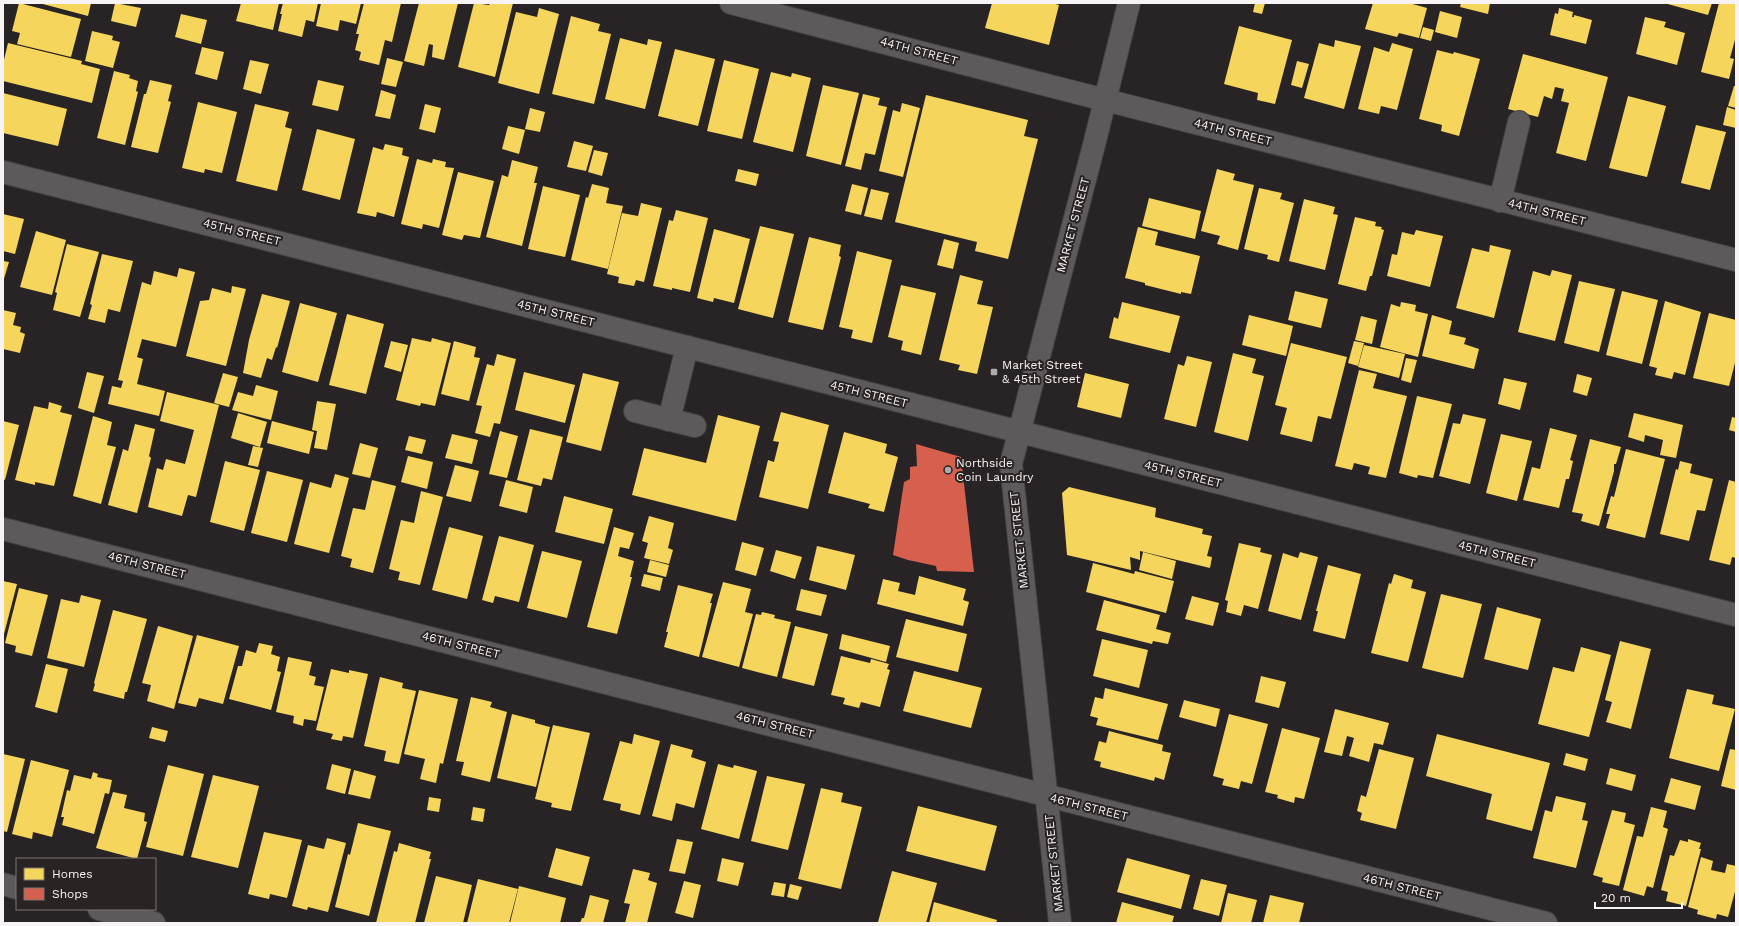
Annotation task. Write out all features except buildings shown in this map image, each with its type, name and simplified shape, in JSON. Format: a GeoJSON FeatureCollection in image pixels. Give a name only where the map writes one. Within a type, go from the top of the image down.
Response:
{"type":"FeatureCollection","features":[{"type":"Feature","properties":{"kind":"street","name":"44TH STREET"},"geometry":{"type":"LineString","coordinates":[[731,3],[1105,100],[1736,260]]}},
{"type":"Feature","properties":{"kind":"street","name":"MARKET STREET"},"geometry":{"type":"LineString","coordinates":[[1060,923],[1011,464],[1129,3]]}},
{"type":"Feature","properties":{"kind":"street"},"geometry":{"type":"LineString","coordinates":[[1500,201],[1520,122]]}},
{"type":"Feature","properties":{"kind":"street","name":"45TH STREET"},"geometry":{"type":"LineString","coordinates":[[3,172],[1736,615]]}},
{"type":"Feature","properties":{"kind":"street"},"geometry":{"type":"LineString","coordinates":[[669,420],[687,347]]}},
{"type":"Feature","properties":{"kind":"street"},"geometry":{"type":"LineString","coordinates":[[635,412],[695,426]]}},
{"type":"Feature","properties":{"kind":"street","name":"46TH STREET"},"geometry":{"type":"LineString","coordinates":[[3,529],[459,644],[1046,796],[1546,923]]}},
{"type":"Feature","properties":{"kind":"street"},"geometry":{"type":"LineString","coordinates":[[3,884],[16,888]]}},
{"type":"Feature","properties":{"kind":"street"},"geometry":{"type":"LineString","coordinates":[[104,910],[154,923]]}},
{"type":"Feature","properties":{"kind":"place","name":"Market Street & 45th Street"},"geometry":{"type":"Point","coordinates":[994,372]}},
{"type":"Feature","properties":{"kind":"place","name":"Northside Coin Laundry"},"geometry":{"type":"Point","coordinates":[948,470]}}]}
